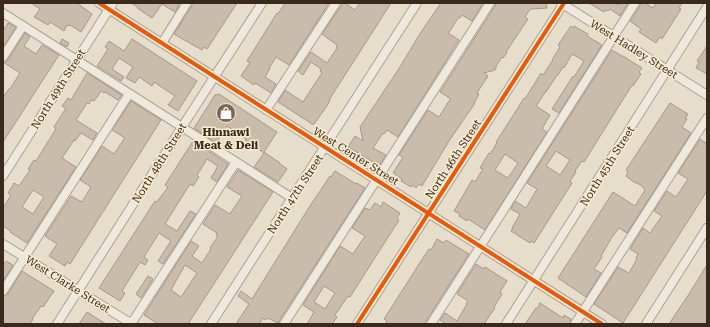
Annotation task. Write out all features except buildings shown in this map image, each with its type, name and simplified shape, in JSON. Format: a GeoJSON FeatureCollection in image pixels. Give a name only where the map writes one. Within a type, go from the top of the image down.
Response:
{"type":"FeatureCollection","features":[{"type":"Feature","properties":{"kind":"street","name":"West Center Street"},"geometry":{"type":"LineString","coordinates":[[99,3],[111,6],[162,43],[214,77],[602,324]]}},
{"type":"Feature","properties":{"kind":"street"},"geometry":{"type":"LineString","coordinates":[[162,43],[187,3]]}},
{"type":"Feature","properties":{"kind":"street","name":"North 48th Street"},"geometry":{"type":"LineString","coordinates":[[57,324],[182,126],[262,3]]}},
{"type":"Feature","properties":{"kind":"street"},"geometry":{"type":"LineString","coordinates":[[266,110],[336,3]]}},
{"type":"Feature","properties":{"kind":"street","name":"North 47th Street"},"geometry":{"type":"LineString","coordinates":[[211,324],[417,3]]}},
{"type":"Feature","properties":{"kind":"street"},"geometry":{"type":"LineString","coordinates":[[284,324],[490,3]]}},
{"type":"Feature","properties":{"kind":"street","name":"West Hadley Street"},"geometry":{"type":"LineString","coordinates":[[562,3],[707,96]]}},
{"type":"Feature","properties":{"kind":"street","name":"North 46th Street"},"geometry":{"type":"LineString","coordinates":[[358,324],[562,3]]}},
{"type":"Feature","properties":{"kind":"street"},"geometry":{"type":"LineString","coordinates":[[431,324],[635,3]]}},
{"type":"Feature","properties":{"kind":"street","name":"North 49th Street"},"geometry":{"type":"LineString","coordinates":[[3,176],[111,6]]}},
{"type":"Feature","properties":{"kind":"street","name":"North 45th Street"},"geometry":{"type":"LineString","coordinates":[[506,324],[707,7]]}},
{"type":"Feature","properties":{"kind":"street"},"geometry":{"type":"LineString","coordinates":[[3,13],[182,126],[292,198]]}},
{"type":"Feature","properties":{"kind":"street"},"geometry":{"type":"LineString","coordinates":[[3,57],[23,26]]}},
{"type":"Feature","properties":{"kind":"street"},"geometry":{"type":"LineString","coordinates":[[3,291],[130,94]]}},
{"type":"Feature","properties":{"kind":"street"},"geometry":{"type":"LineString","coordinates":[[575,324],[707,118]]}},
{"type":"Feature","properties":{"kind":"street"},"geometry":{"type":"LineString","coordinates":[[132,324],[236,162]]}},
{"type":"Feature","properties":{"kind":"street"},"geometry":{"type":"LineString","coordinates":[[646,324],[707,228]]}},
{"type":"Feature","properties":{"kind":"street","name":"West Clarke Street"},"geometry":{"type":"LineString","coordinates":[[3,244],[132,324]]}},
{"type":"Feature","properties":{"kind":"cycle path"},"geometry":{"type":"LineString","coordinates":[[99,3],[602,324]]}},
{"type":"Feature","properties":{"kind":"cycle path"},"geometry":{"type":"LineString","coordinates":[[357,324],[564,3]]}},
{"type":"Feature","properties":{"kind":"place","name":"Hinnawi Meat & Deli"},"geometry":{"type":"Point","coordinates":[226,113]}}]}
